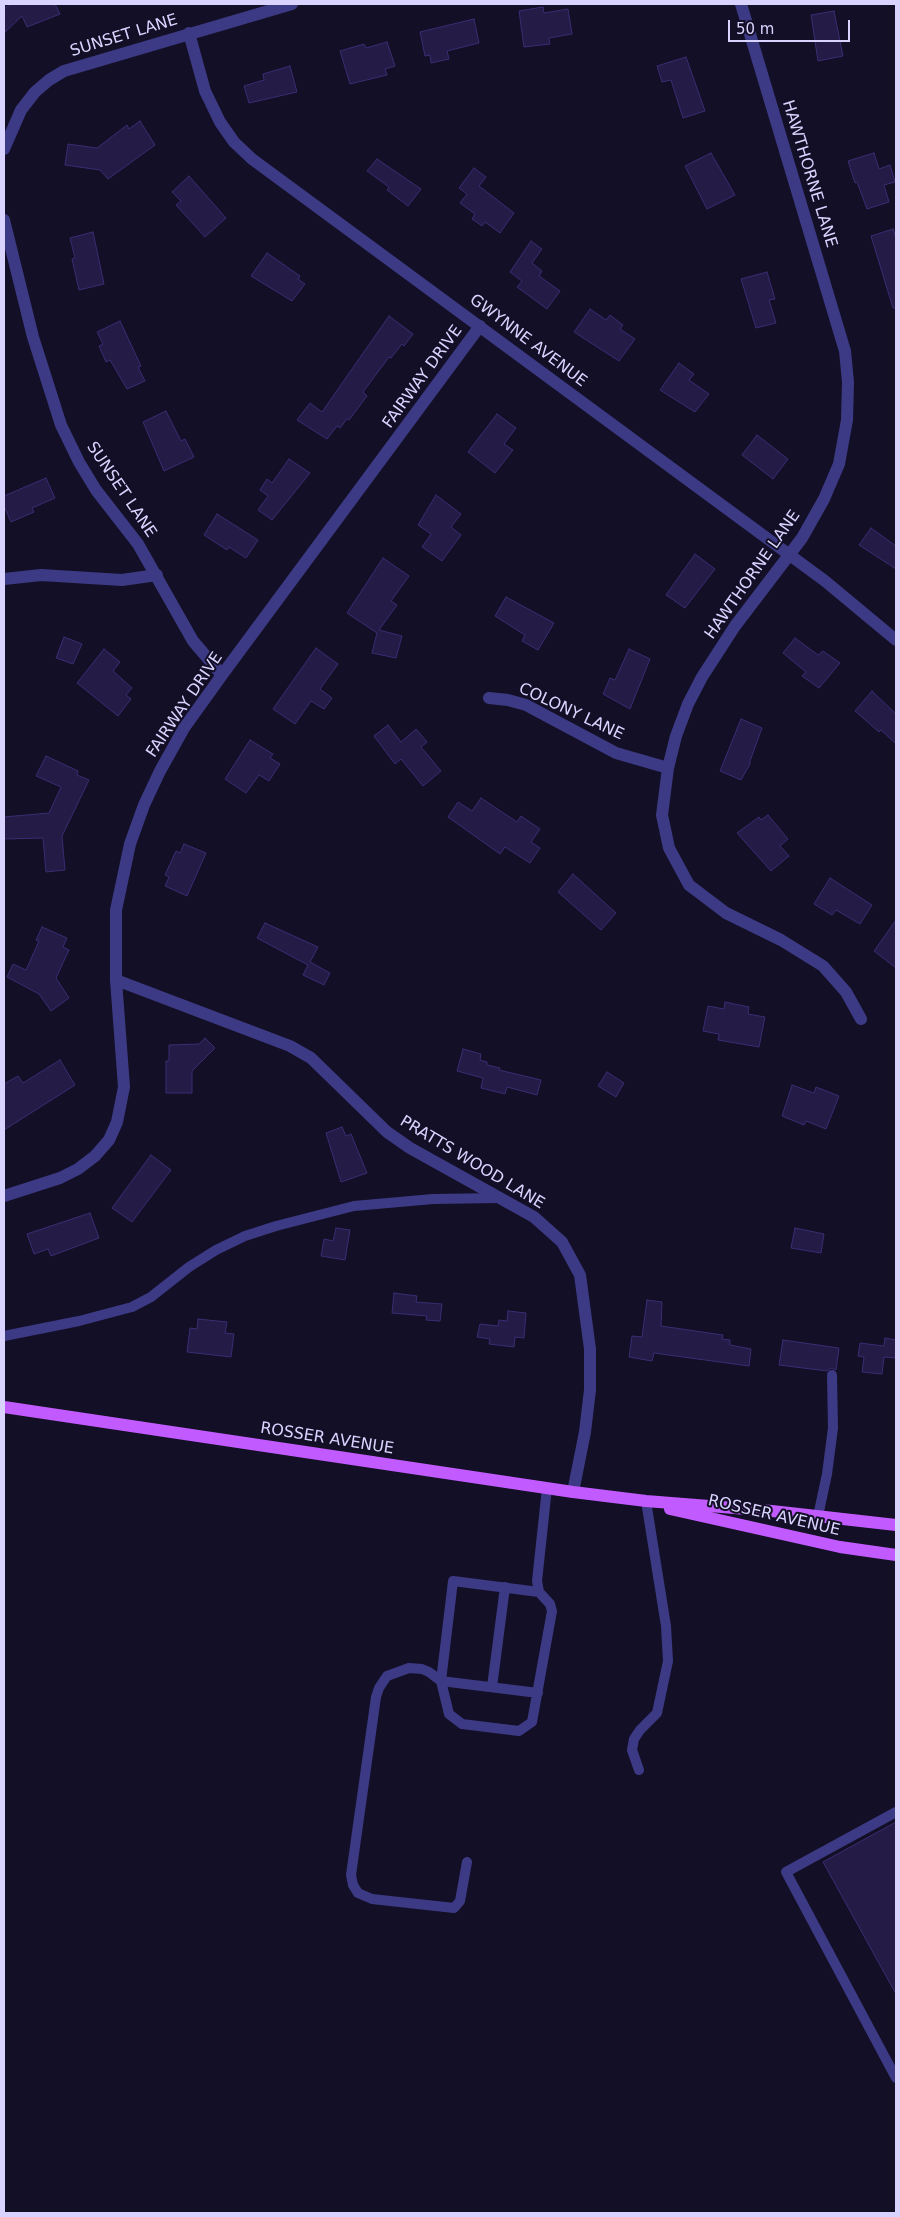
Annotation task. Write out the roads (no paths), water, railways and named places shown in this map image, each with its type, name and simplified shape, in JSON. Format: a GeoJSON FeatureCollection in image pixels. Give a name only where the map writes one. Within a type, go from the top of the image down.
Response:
{"type":"FeatureCollection","features":[{"type":"Feature","properties":{"kind":"main road","name":"ROSSER AVENUE"},"geometry":{"type":"LineString","coordinates":[[4,1407],[646,1502],[818,1516],[896,1525]]}},
{"type":"Feature","properties":{"kind":"main road","name":"ROSSER AVENUE"},"geometry":{"type":"LineString","coordinates":[[646,1502],[840,1547],[896,1555]]}},
{"type":"Feature","properties":{"kind":"street","name":"SUNSET LANE"},"geometry":{"type":"LineString","coordinates":[[4,149],[21,110],[35,92],[49,80],[64,71],[292,4]]}},
{"type":"Feature","properties":{"kind":"street","name":"HAWTHORNE LANE"},"geometry":{"type":"LineString","coordinates":[[741,4],[845,351],[848,382],[847,420],[839,464],[824,499],[790,556],[735,626],[702,677],[688,704],[676,736],[668,768],[662,816],[663,825],[673,856],[689,884],[726,913],[781,940],[823,966],[846,992],[861,1019]]}},
{"type":"Feature","properties":{"kind":"street","name":"GWYNNE AVENUE"},"geometry":{"type":"LineString","coordinates":[[189,33],[205,92],[220,122],[234,142],[252,159],[790,556],[896,640]]}},
{"type":"Feature","properties":{"kind":"street","name":"SUNSET LANE"},"geometry":{"type":"LineString","coordinates":[[4,220],[33,337],[61,425],[83,469],[96,490],[123,521],[157,575],[193,641],[222,675]]}},
{"type":"Feature","properties":{"kind":"street","name":"FAIRWAY DRIVE"},"geometry":{"type":"LineString","coordinates":[[4,1196],[60,1178],[95,1156],[109,1140],[122,1107],[124,1087],[116,980],[116,910],[130,844],[144,805],[160,771],[184,728],[222,675],[480,326]]}},
{"type":"Feature","properties":{"kind":"street"},"geometry":{"type":"LineString","coordinates":[[4,579],[41,575],[122,580],[157,575]]}},
{"type":"Feature","properties":{"kind":"street","name":"COLONY LANE"},"geometry":{"type":"LineString","coordinates":[[489,698],[508,700],[526,705],[616,753],[668,768]]}},
{"type":"Feature","properties":{"kind":"street","name":"PRATTS WOOD LANE"},"geometry":{"type":"LineString","coordinates":[[116,980],[290,1046],[310,1058],[387,1132],[410,1148],[548,1227],[571,1256],[580,1275],[590,1349],[590,1390],[586,1432],[573,1492]]}},
{"type":"Feature","properties":{"kind":"lane"},"geometry":{"type":"LineString","coordinates":[[4,1336],[79,1321],[132,1306],[151,1297],[189,1267],[216,1250],[245,1236],[276,1226],[354,1206],[433,1199],[499,1198]]}},
{"type":"Feature","properties":{"kind":"lane"},"geometry":{"type":"LineString","coordinates":[[818,1516],[827,1474],[833,1428],[832,1375]]}},
{"type":"Feature","properties":{"kind":"lane"},"geometry":{"type":"LineString","coordinates":[[539,1592],[453,1581],[441,1681],[449,1714],[462,1724],[519,1731],[526,1728],[532,1722],[552,1611],[550,1604],[539,1592],[537,1581],[547,1488]]}},
{"type":"Feature","properties":{"kind":"lane"},"geometry":{"type":"LineString","coordinates":[[639,1770],[632,1750],[634,1739],[657,1713],[668,1661],[666,1626],[646,1502]]}},
{"type":"Feature","properties":{"kind":"lane"},"geometry":{"type":"LineString","coordinates":[[492,1687],[505,1587]]}},
{"type":"Feature","properties":{"kind":"lane"},"geometry":{"type":"LineString","coordinates":[[467,1862],[460,1901],[454,1908],[372,1899],[358,1893],[353,1885],[351,1875],[379,1688],[387,1676],[409,1668],[429,1672],[441,1681],[538,1693]]}},
{"type":"Feature","properties":{"kind":"lane"},"geometry":{"type":"LineString","coordinates":[[896,1812],[786,1872],[896,2078]]}}]}
